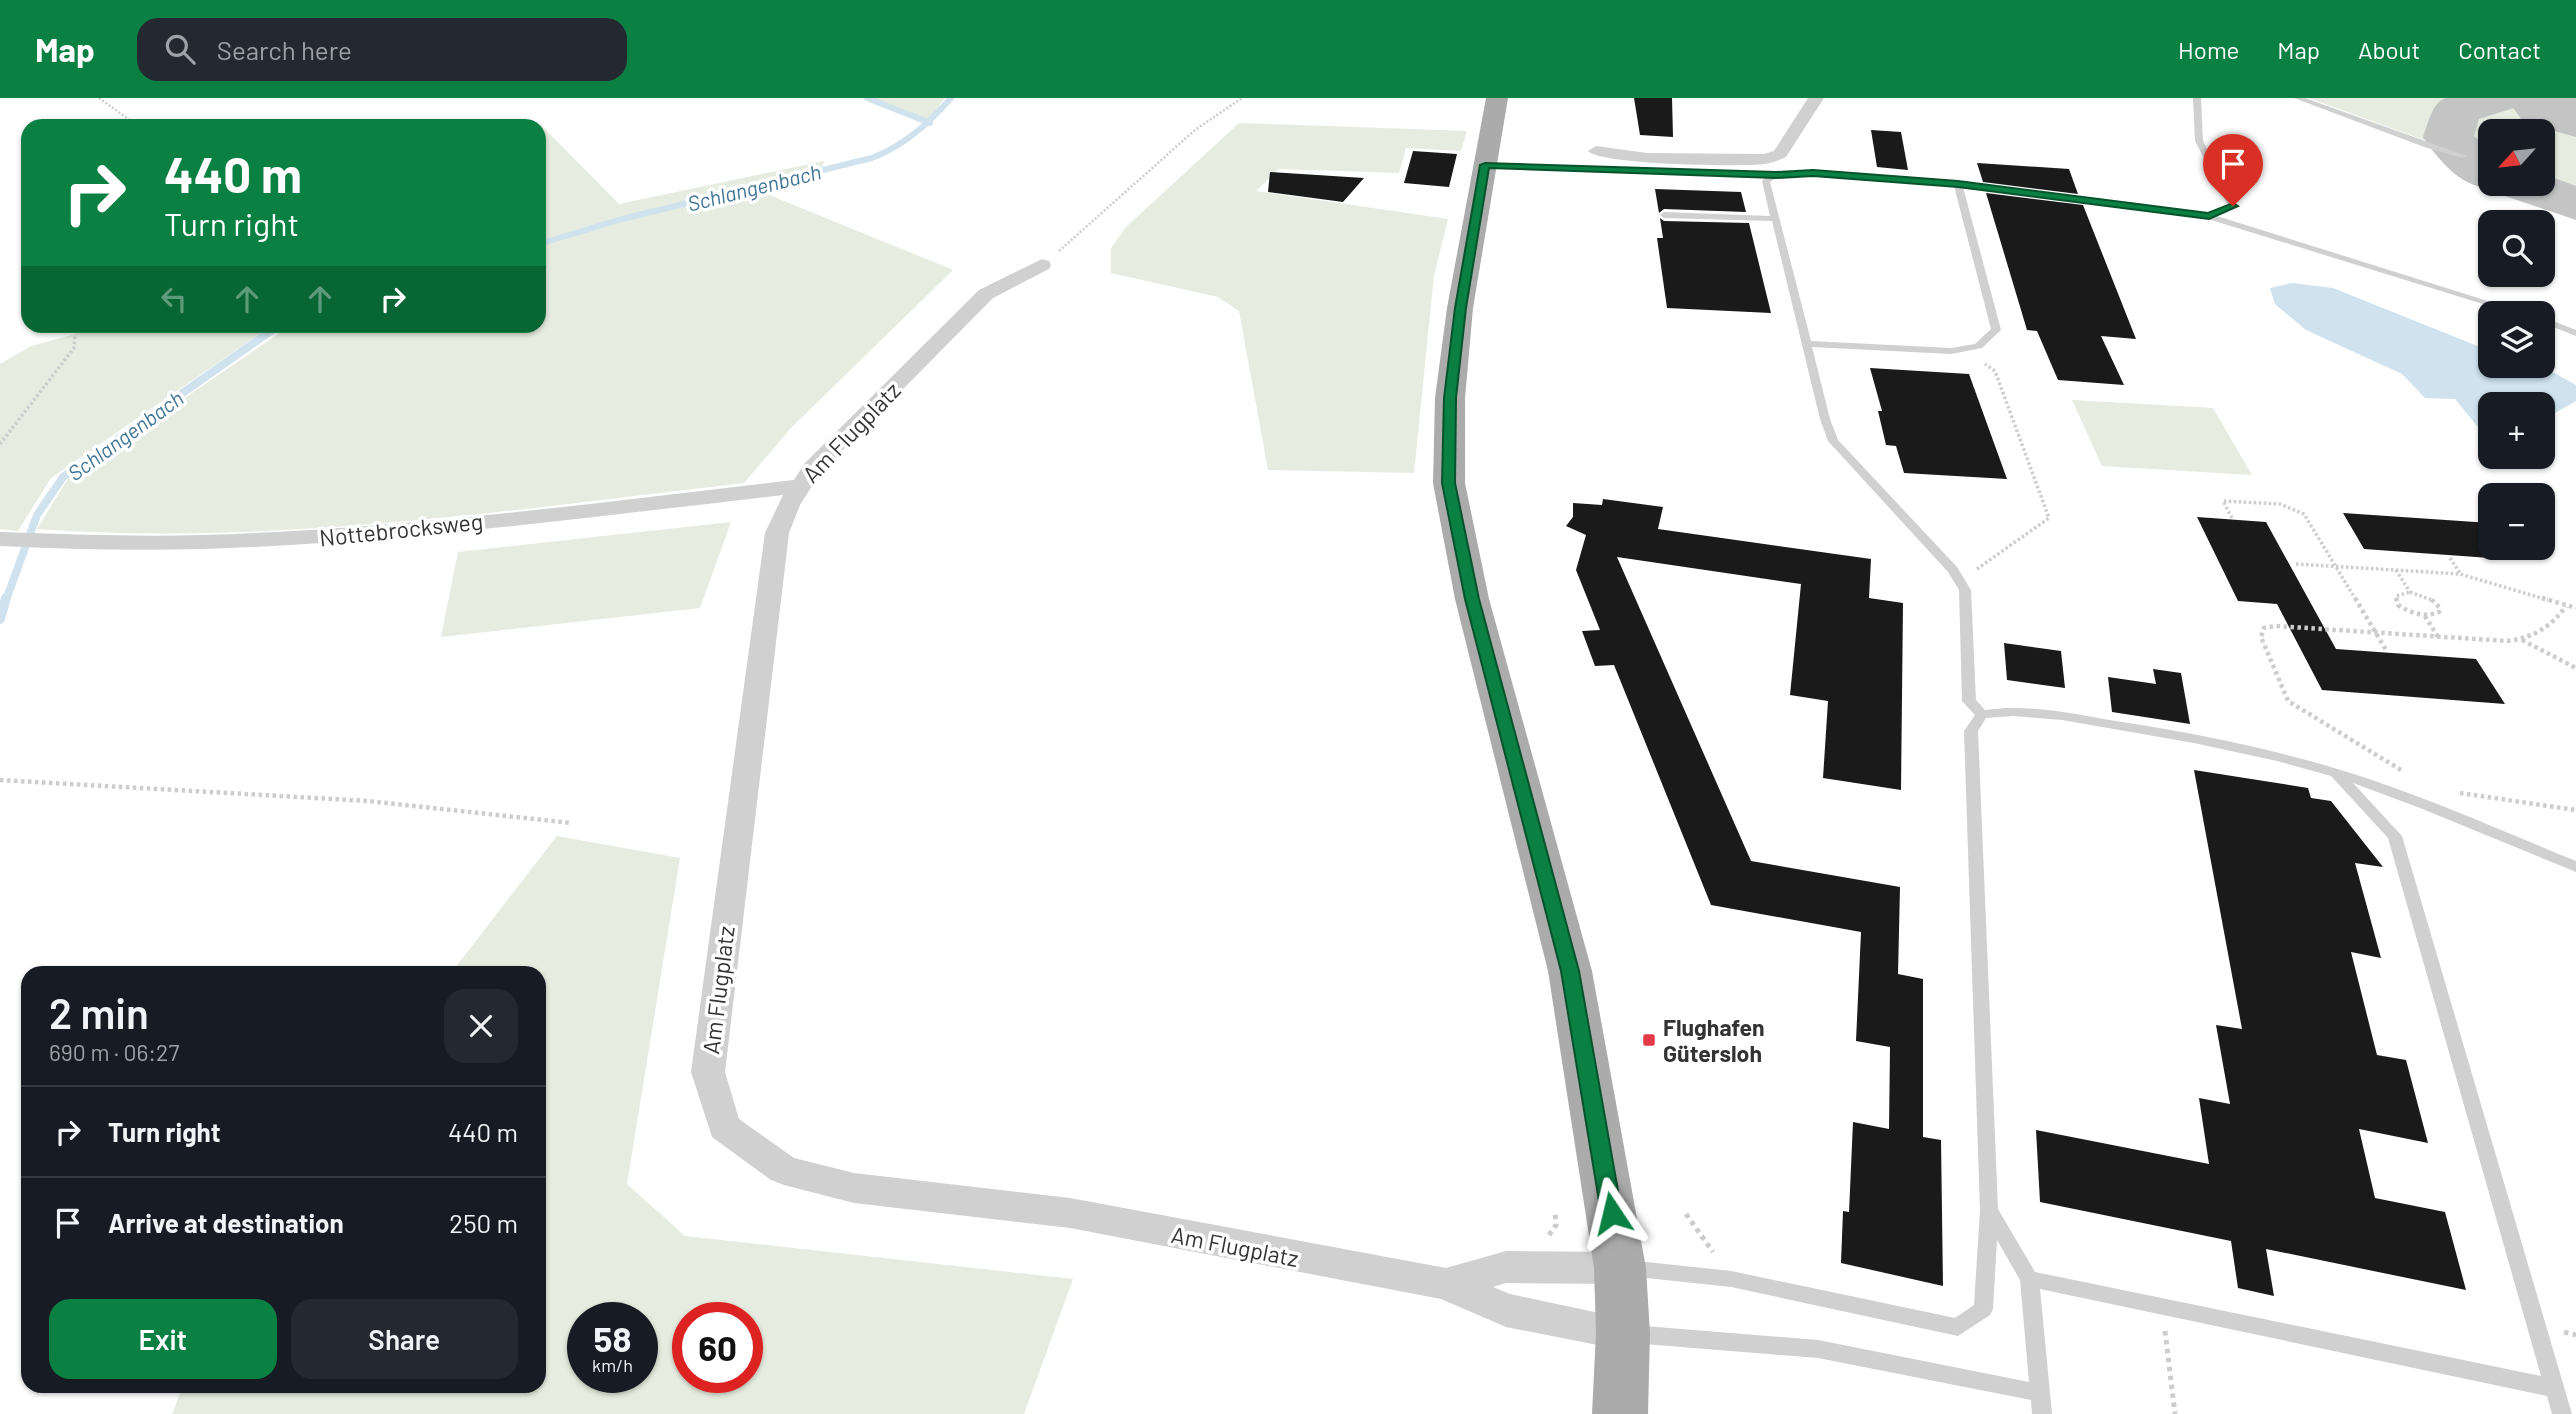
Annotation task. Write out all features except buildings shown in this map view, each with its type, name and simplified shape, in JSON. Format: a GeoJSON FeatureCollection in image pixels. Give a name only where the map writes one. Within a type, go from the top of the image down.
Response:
{"type":"FeatureCollection","features":[{"type":"Feature","properties":{"kind":"main road"},"geometry":{"type":"LineString","coordinates":[[1497,98],[1460,308],[1450,398],[1449,483],[1472,599],[1570,971],[1620,1268],[1623,1333],[1620,1414]]}},
{"type":"Feature","properties":{"kind":"street"},"geometry":{"type":"LineString","coordinates":[[1595,150],[1647,158],[1765,159],[1780,154],[1816,98]]}},
{"type":"Feature","properties":{"kind":"street","name":"Am Flugplatz"},"geometry":{"type":"LineString","coordinates":[[1042,265],[986,294],[813,468],[788,505],[777,533],[708,1072],[724,1127],[784,1170],[854,1188],[1070,1213],[1446,1284],[1506,1310],[1623,1333]]}},
{"type":"Feature","properties":{"kind":"street","name":"Nottebrocksweg"},"geometry":{"type":"LineString","coordinates":[[1,539],[211,543],[313,538],[799,486]]}},
{"type":"Feature","properties":{"kind":"street","name":"Am Flugplatz"},"geometry":{"type":"LineString","coordinates":[[1446,1284],[1506,1267],[1620,1268]]}},
{"type":"Feature","properties":{"kind":"lane"},"geometry":{"type":"LineString","coordinates":[[2197,98],[2199,141],[2233,206],[2209,216]]}},
{"type":"Feature","properties":{"kind":"lane"},"geometry":{"type":"LineString","coordinates":[[2298,98],[2463,156]]}},
{"type":"Feature","properties":{"kind":"lane"},"geometry":{"type":"LineString","coordinates":[[1485,165],[1776,175],[1813,173],[1958,184],[2209,216],[2482,301]]}},
{"type":"Feature","properties":{"kind":"lane"},"geometry":{"type":"LineString","coordinates":[[1776,175],[1766,181],[1809,344],[1825,419],[1833,440],[1952,568],[1965,590],[1969,701],[1982,715]]}},
{"type":"Feature","properties":{"kind":"lane"},"geometry":{"type":"LineString","coordinates":[[1809,344],[1951,351],[1978,346],[1996,330],[1958,184]]}},
{"type":"Feature","properties":{"kind":"lane"},"geometry":{"type":"LineString","coordinates":[[1664,215],[1776,219]]}},
{"type":"Feature","properties":{"kind":"lane"},"geometry":{"type":"LineString","coordinates":[[2555,325],[2576,333]]}},
{"type":"Feature","properties":{"kind":"lane"},"geometry":{"type":"LineString","coordinates":[[1620,1268],[1731,1279],[1958,1327],[1983,1309],[1989,1211],[1970,731],[1982,715],[2003,711],[2150,731],[2241,747],[2335,773],[2418,803],[2576,867]]}},
{"type":"Feature","properties":{"kind":"lane"},"geometry":{"type":"LineString","coordinates":[[2335,773],[2395,835],[2561,1414]]}},
{"type":"Feature","properties":{"kind":"lane"},"geometry":{"type":"LineString","coordinates":[[1989,1211],[2029,1279],[2042,1414]]}},
{"type":"Feature","properties":{"kind":"lane"},"geometry":{"type":"LineString","coordinates":[[2029,1279],[2554,1388]]}},
{"type":"Feature","properties":{"kind":"lane"},"geometry":{"type":"LineString","coordinates":[[1623,1333],[1818,1349],[2041,1393]]}},
{"type":"Feature","properties":{"kind":"path"},"geometry":{"type":"LineString","coordinates":[[99,98],[128,119]]}},
{"type":"Feature","properties":{"kind":"path"},"geometry":{"type":"LineString","coordinates":[[1042,265],[1195,130],[1242,98]]}},
{"type":"Feature","properties":{"kind":"path"},"geometry":{"type":"LineString","coordinates":[[0,444],[74,348],[75,334]]}},
{"type":"Feature","properties":{"kind":"path"},"geometry":{"type":"LineString","coordinates":[[1952,568],[1979,569],[2049,519],[1995,371],[1963,349]]}},
{"type":"Feature","properties":{"kind":"path"},"geometry":{"type":"LineString","coordinates":[[2232,518],[2223,501],[2280,504],[2293,507],[2304,514],[2386,650]]}},
{"type":"Feature","properties":{"kind":"path"},"geometry":{"type":"LineString","coordinates":[[2449,558],[2460,574]]}},
{"type":"Feature","properties":{"kind":"path"},"geometry":{"type":"LineString","coordinates":[[2296,564],[2460,574],[2576,608]]}},
{"type":"Feature","properties":{"kind":"path"},"geometry":{"type":"LineString","coordinates":[[2396,570],[2410,592]]}},
{"type":"Feature","properties":{"kind":"path"},"geometry":{"type":"LineString","coordinates":[[2410,592],[2430,598],[2441,608],[2434,615],[2405,610],[2395,600],[2396,596],[2410,592]]}},
{"type":"Feature","properties":{"kind":"path"},"geometry":{"type":"LineString","coordinates":[[2521,640],[2555,624],[2566,606]]}},
{"type":"Feature","properties":{"kind":"path"},"geometry":{"type":"LineString","coordinates":[[2425,615],[2438,638]]}},
{"type":"Feature","properties":{"kind":"path"},"geometry":{"type":"LineString","coordinates":[[2418,803],[2417,780],[2288,701],[2261,637],[2264,628],[2276,626],[2438,638],[2521,640],[2576,668]]}},
{"type":"Feature","properties":{"kind":"path"},"geometry":{"type":"LineString","coordinates":[[0,780],[369,801],[571,823]]}},
{"type":"Feature","properties":{"kind":"path"},"geometry":{"type":"LineString","coordinates":[[2418,787],[2576,810]]}},
{"type":"Feature","properties":{"kind":"path"},"geometry":{"type":"LineString","coordinates":[[1549,1234],[1556,1225],[1555,1213]]}},
{"type":"Feature","properties":{"kind":"path"},"geometry":{"type":"LineString","coordinates":[[1686,1214],[1731,1279]]}},
{"type":"Feature","properties":{"kind":"path"},"geometry":{"type":"LineString","coordinates":[[2162,1306],[2175,1414]]}},
{"type":"Feature","properties":{"kind":"shaded area"},"geometry":{"type":"Polygon","coordinates":[[[872,98],[945,98],[928,121],[872,98]]]}},
{"type":"Feature","properties":{"kind":"shaded area"},"geometry":{"type":"Polygon","coordinates":[[[2309,98],[2576,98],[2576,195],[2555,187],[2555,119],[2478,119],[2478,160],[2309,98]]]}},
{"type":"Feature","properties":{"kind":"shaded area"},"geometry":{"type":"Polygon","coordinates":[[[1239,123],[1467,131],[1461,151],[1406,148],[1399,173],[1279,169],[1256,191],[1448,219],[1434,275],[1414,473],[1268,470],[1239,311],[1218,297],[1111,273],[1111,248],[1126,227],[1239,123]]]}},
{"type":"Feature","properties":{"kind":"shaded area"},"geometry":{"type":"Polygon","coordinates":[[[546,130],[619,204],[824,161],[820,175],[767,194],[953,270],[791,428],[744,483],[480,514],[303,529],[126,533],[37,529],[69,477],[280,333],[546,333],[546,130]]]}},
{"type":"Feature","properties":{"kind":"shaded area"},"geometry":{"type":"Polygon","coordinates":[[[78,333],[261,333],[51,478],[18,531],[0,529],[0,364],[31,346],[78,333]]]}},
{"type":"Feature","properties":{"kind":"shaded area"},"geometry":{"type":"Polygon","coordinates":[[[2072,400],[2213,408],[2252,475],[2102,466],[2072,400]]]}},
{"type":"Feature","properties":{"kind":"shaded area"},"geometry":{"type":"Polygon","coordinates":[[[731,522],[700,608],[441,637],[458,552],[731,522]]]}},
{"type":"Feature","properties":{"kind":"shaded area"},"geometry":{"type":"Polygon","coordinates":[[[557,836],[680,858],[627,1184],[685,1236],[1073,1279],[1024,1414],[172,1414],[180,1393],[546,1393],[546,966],[456,966],[557,836]]]}},
{"type":"Feature","properties":{"kind":"water"},"geometry":{"type":"Polygon","coordinates":[[[2292,283],[2333,288],[2478,346],[2478,378],[2555,378],[2555,373],[2576,385],[2576,401],[2555,413],[2555,392],[2478,392],[2478,426],[2455,399],[2425,398],[2402,374],[2306,330],[2275,304],[2270,288],[2292,283]]]}},
{"type":"Feature","properties":{"kind":"waterway"},"geometry":{"type":"LineString","coordinates":[[867,98],[928,122]]}},
{"type":"Feature","properties":{"kind":"waterway","name":"Schlangenbach"},"geometry":{"type":"LineString","coordinates":[[928,122],[951,98]]}},
{"type":"Feature","properties":{"kind":"waterway","name":"Schlangenbach"},"geometry":{"type":"LineString","coordinates":[[546,242],[622,219],[872,158],[895,147],[928,122]]}},
{"type":"Feature","properties":{"kind":"waterway","name":"Schlangenbach"},"geometry":{"type":"LineString","coordinates":[[6,600],[37,515],[63,477],[268,333]]}},
{"type":"Feature","properties":{"kind":"waterway","name":"Schlangenbach"},"geometry":{"type":"LineString","coordinates":[[0,619],[6,598]]}},
{"type":"Feature","properties":{"kind":"taxiway"},"geometry":{"type":"LineString","coordinates":[[2478,165],[2463,156],[2448,137],[2458,110],[2497,98]]}},
{"type":"Feature","properties":{"kind":"taxiway"},"geometry":{"type":"LineString","coordinates":[[2554,196],[2576,204]]}},
{"type":"Feature","properties":{"kind":"runway"},"geometry":{"type":"LineString","coordinates":[[2566,98],[2576,101]]}},
{"type":"Feature","properties":{"kind":"place","name":"Flughafen Gütersloh"},"geometry":{"type":"Point","coordinates":[1649,1040]}},
{"type":"Feature","properties":{"kind":"route"},"geometry":{"type":"LineString","coordinates":[[1612,1213],[1570,971],[1472,599],[1449,483],[1450,398],[1460,308],[1485,165],[1756,172],[1776,175],[1813,173],[1958,184],[2209,216],[2233,206]]}}]}
